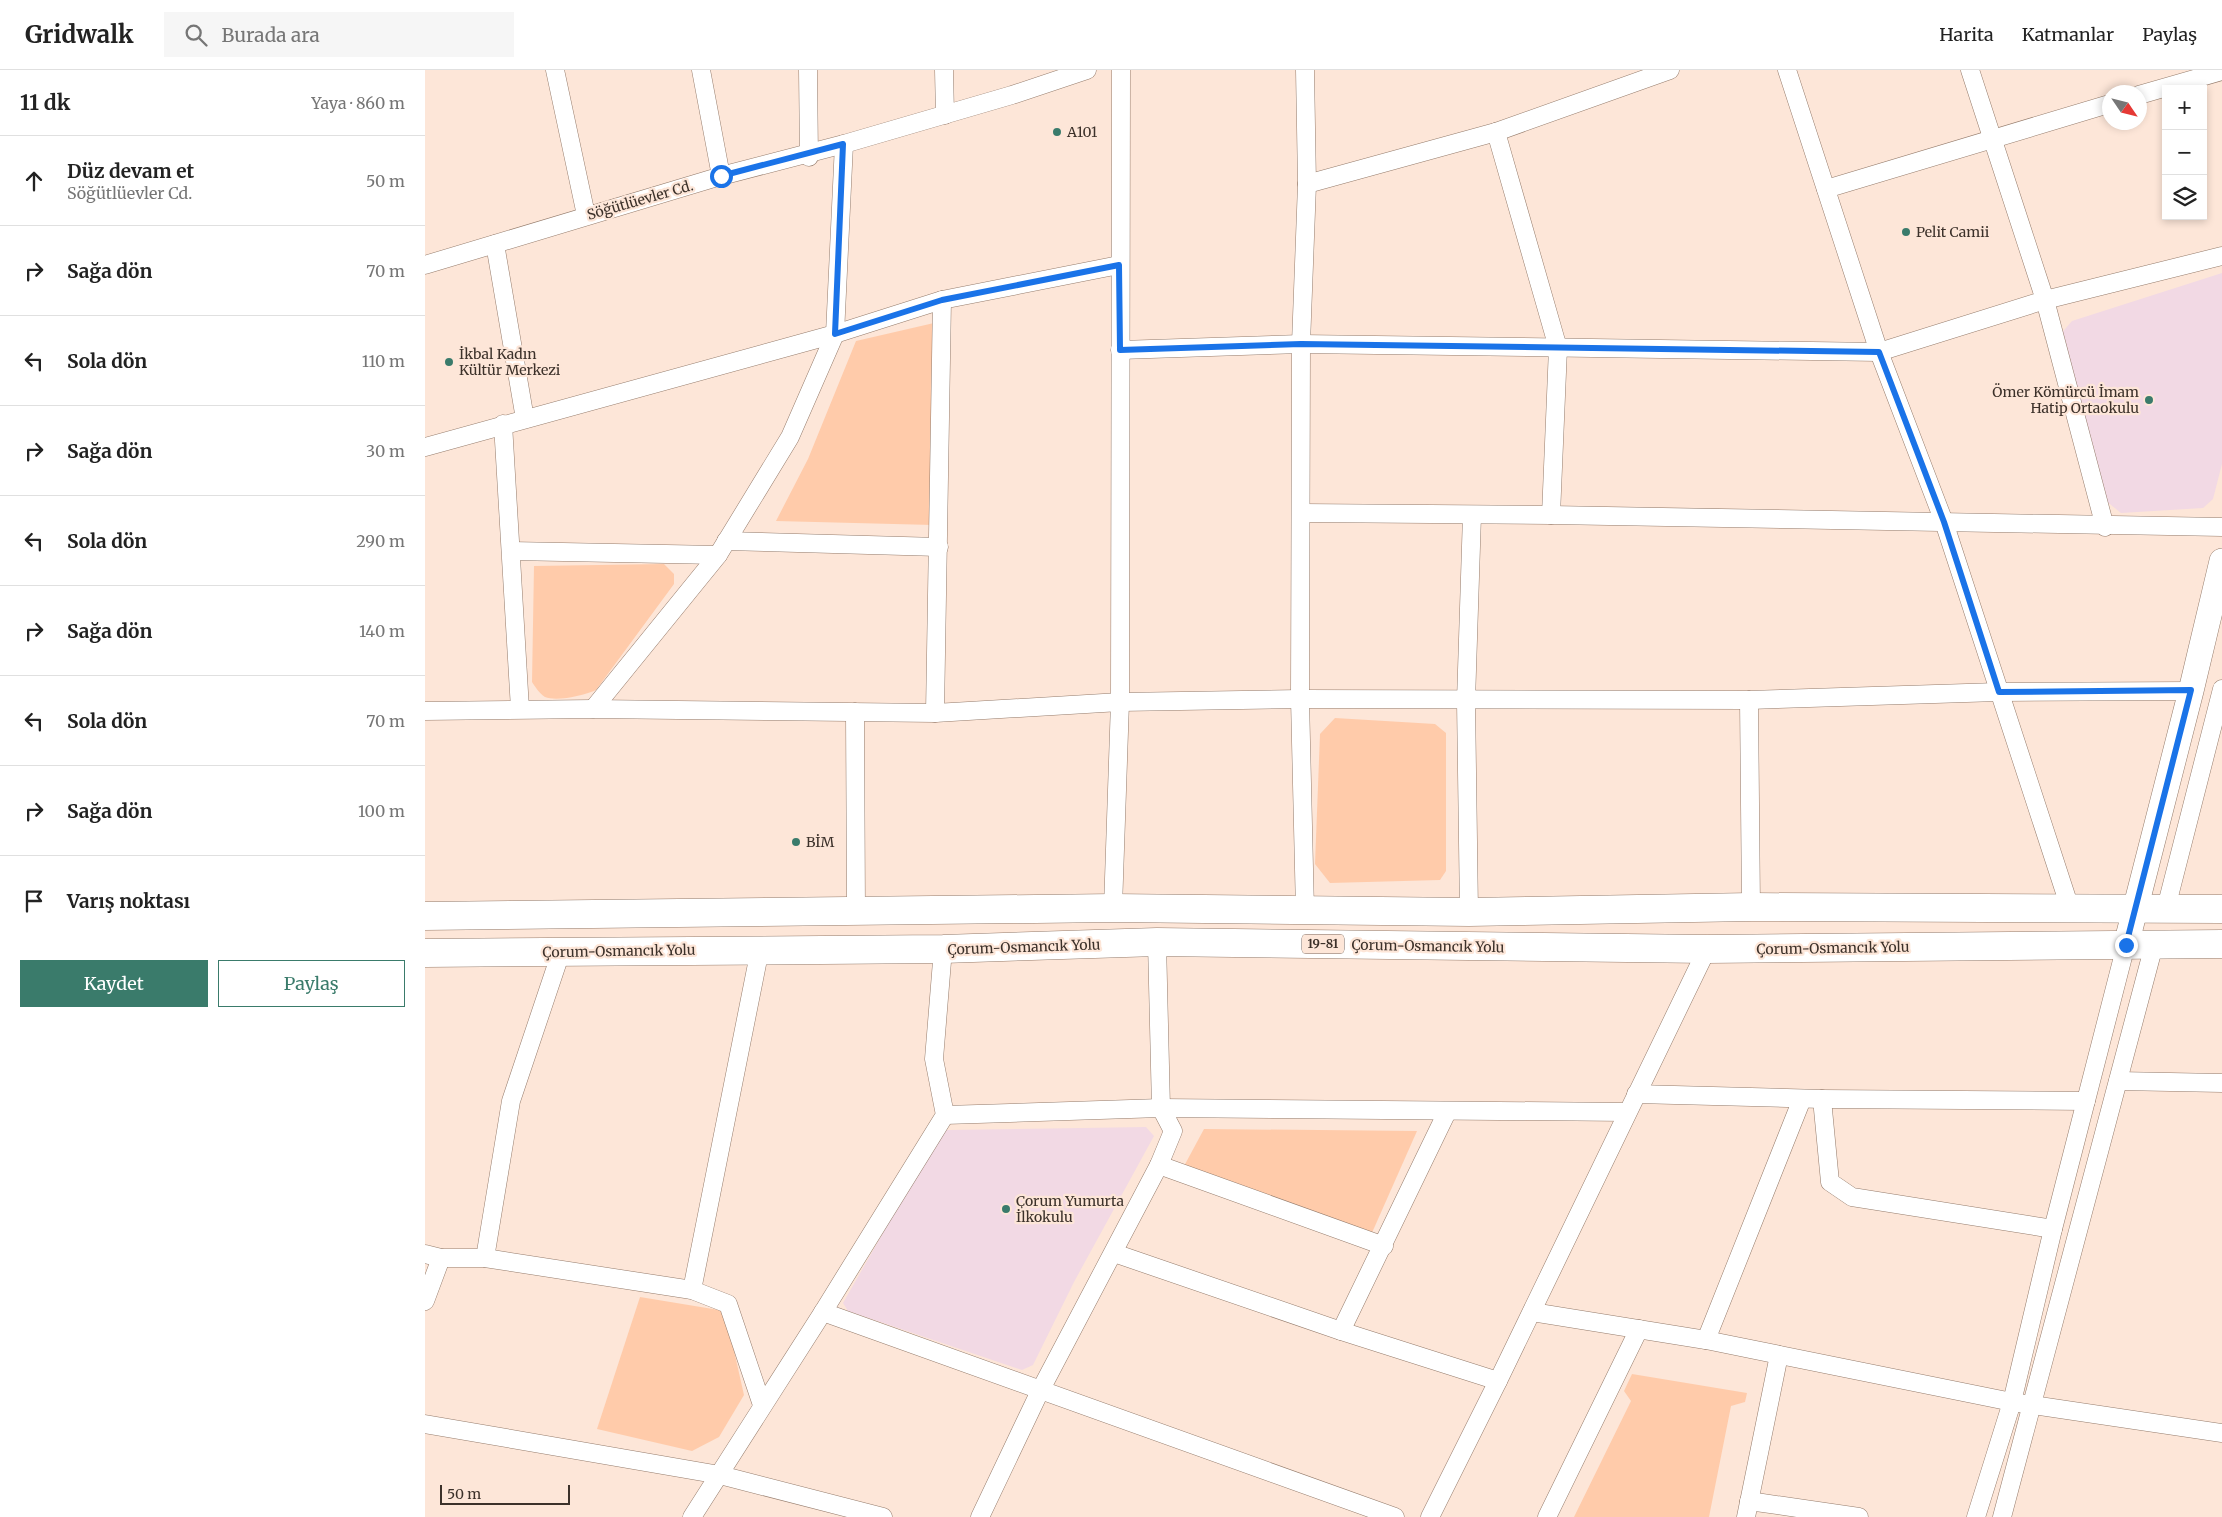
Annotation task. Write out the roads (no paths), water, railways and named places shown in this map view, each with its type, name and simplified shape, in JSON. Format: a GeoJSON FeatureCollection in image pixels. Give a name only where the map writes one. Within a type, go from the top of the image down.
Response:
{"type":"FeatureCollection","features":[{"type":"Feature","properties":{"kind":"highway"},"geometry":{"type":"LineString","coordinates":[[425,916],[1113,908],[1469,912],[1751,907],[2136,907],[2222,909]]}},
{"type":"Feature","properties":{"kind":"highway","name":"Çorum-Osmancık Yolu"},"geometry":{"type":"LineString","coordinates":[[425,953],[943,949],[1157,942],[1707,949],[2222,944]]}},
{"type":"Feature","properties":{"kind":"street"},"geometry":{"type":"LineString","coordinates":[[555,70],[586,215]]}},
{"type":"Feature","properties":{"kind":"street"},"geometry":{"type":"LineString","coordinates":[[701,70],[721,176]]}},
{"type":"Feature","properties":{"kind":"street"},"geometry":{"type":"LineString","coordinates":[[808,70],[808,155]]}},
{"type":"Feature","properties":{"kind":"street"},"geometry":{"type":"LineString","coordinates":[[943,70],[945,115]]}},
{"type":"Feature","properties":{"kind":"street","name":"Söğütlüevler Cd."},"geometry":{"type":"LineString","coordinates":[[425,265],[586,215],[721,176],[808,155],[945,115],[1087,70]]}},
{"type":"Feature","properties":{"kind":"street"},"geometry":{"type":"LineString","coordinates":[[1113,908],[1121,702],[1119,265],[1121,70]]}},
{"type":"Feature","properties":{"kind":"street"},"geometry":{"type":"LineString","coordinates":[[1305,70],[1307,184],[1301,344],[1300,699],[1305,911]]}},
{"type":"Feature","properties":{"kind":"street"},"geometry":{"type":"LineString","coordinates":[[1307,184],[1496,132],[1670,70]]}},
{"type":"Feature","properties":{"kind":"street"},"geometry":{"type":"LineString","coordinates":[[1787,70],[1879,352],[1944,522],[2070,908]]}},
{"type":"Feature","properties":{"kind":"street"},"geometry":{"type":"LineString","coordinates":[[1970,70],[2045,300],[2105,527]]}},
{"type":"Feature","properties":{"kind":"street"},"geometry":{"type":"LineString","coordinates":[[2147,93],[2222,71]]}},
{"type":"Feature","properties":{"kind":"street"},"geometry":{"type":"LineString","coordinates":[[1826,189],[2102,106]]}},
{"type":"Feature","properties":{"kind":"street"},"geometry":{"type":"LineString","coordinates":[[1496,132],[1558,348],[1551,515]]}},
{"type":"Feature","properties":{"kind":"street"},"geometry":{"type":"LineString","coordinates":[[593,709],[722,548],[790,437],[835,334],[843,144]]}},
{"type":"Feature","properties":{"kind":"street"},"geometry":{"type":"LineString","coordinates":[[495,244],[525,419]]}},
{"type":"Feature","properties":{"kind":"street"},"geometry":{"type":"LineString","coordinates":[[1120,350],[1301,344],[1879,352],[2045,300],[2222,256]]}},
{"type":"Feature","properties":{"kind":"street"},"geometry":{"type":"LineString","coordinates":[[425,447],[835,334],[942,300],[1119,265]]}},
{"type":"Feature","properties":{"kind":"street"},"geometry":{"type":"LineString","coordinates":[[935,712],[942,300]]}},
{"type":"Feature","properties":{"kind":"street"},"geometry":{"type":"LineString","coordinates":[[503,424],[520,709]]}},
{"type":"Feature","properties":{"kind":"street"},"geometry":{"type":"LineString","coordinates":[[1301,513],[1551,515],[1944,522],[2105,527],[2222,527]]}},
{"type":"Feature","properties":{"kind":"street"},"geometry":{"type":"LineString","coordinates":[[1469,912],[1466,701],[1472,515]]}},
{"type":"Feature","properties":{"kind":"street"},"geometry":{"type":"LineString","coordinates":[[511,551],[939,547]]}},
{"type":"Feature","properties":{"kind":"street"},"geometry":{"type":"LineString","coordinates":[[1977,1517],[2012,1402],[2053,1228],[2191,690],[2222,561]]}},
{"type":"Feature","properties":{"kind":"street"},"geometry":{"type":"LineString","coordinates":[[2166,908],[2222,689]]}},
{"type":"Feature","properties":{"kind":"street"},"geometry":{"type":"LineString","coordinates":[[425,711],[593,709],[935,712],[1121,702],[1300,699],[1466,701],[1749,700],[1999,692],[2191,690]]}},
{"type":"Feature","properties":{"kind":"street"},"geometry":{"type":"LineString","coordinates":[[1749,700],[1751,907]]}},
{"type":"Feature","properties":{"kind":"street"},"geometry":{"type":"LineString","coordinates":[[855,712],[855,911]]}},
{"type":"Feature","properties":{"kind":"street"},"geometry":{"type":"LineString","coordinates":[[979,1517],[1040,1391],[1159,1165],[1173,1131],[1161,1108],[1157,942]]}},
{"type":"Feature","properties":{"kind":"street"},"geometry":{"type":"LineString","coordinates":[[2002,1517],[2154,945]]}},
{"type":"Feature","properties":{"kind":"street"},"geometry":{"type":"LineString","coordinates":[[692,1290],[760,949]]}},
{"type":"Feature","properties":{"kind":"street"},"geometry":{"type":"LineString","coordinates":[[692,1517],[823,1312],[945,1115],[934,1060],[943,949]]}},
{"type":"Feature","properties":{"kind":"street"},"geometry":{"type":"LineString","coordinates":[[1430,1517],[1532,1312],[1707,949]]}},
{"type":"Feature","properties":{"kind":"street"},"geometry":{"type":"LineString","coordinates":[[485,1258],[511,1101],[561,952]]}},
{"type":"Feature","properties":{"kind":"street"},"geometry":{"type":"LineString","coordinates":[[2118,1081],[2222,1083]]}},
{"type":"Feature","properties":{"kind":"street"},"geometry":{"type":"LineString","coordinates":[[1636,1094],[1822,1099],[2086,1101]]}},
{"type":"Feature","properties":{"kind":"street"},"geometry":{"type":"LineString","coordinates":[[1706,1340],[1802,1098]]}},
{"type":"Feature","properties":{"kind":"street"},"geometry":{"type":"LineString","coordinates":[[1822,1099],[1830,1182],[1852,1196],[2053,1228]]}},
{"type":"Feature","properties":{"kind":"street"},"geometry":{"type":"LineString","coordinates":[[945,1115],[1161,1108],[1447,1112],[1627,1112]]}},
{"type":"Feature","properties":{"kind":"street"},"geometry":{"type":"LineString","coordinates":[[1341,1331],[1447,1112]]}},
{"type":"Feature","properties":{"kind":"street"},"geometry":{"type":"LineString","coordinates":[[1159,1165],[1383,1246]]}},
{"type":"Feature","properties":{"kind":"street"},"geometry":{"type":"LineString","coordinates":[[1113,1253],[1341,1331],[1498,1381]]}},
{"type":"Feature","properties":{"kind":"street"},"geometry":{"type":"LineString","coordinates":[[425,1301],[433,1256],[485,1258],[692,1290],[728,1304],[762,1405]]}},
{"type":"Feature","properties":{"kind":"street"},"geometry":{"type":"LineString","coordinates":[[823,1312],[1395,1517]]}},
{"type":"Feature","properties":{"kind":"street"},"geometry":{"type":"LineString","coordinates":[[1532,1312],[1706,1340],[2012,1402],[2222,1432]]}},
{"type":"Feature","properties":{"kind":"street"},"geometry":{"type":"LineString","coordinates":[[1547,1517],[1639,1330]]}},
{"type":"Feature","properties":{"kind":"street"},"geometry":{"type":"LineString","coordinates":[[1779,1355],[1748,1509],[1859,1517]]}},
{"type":"Feature","properties":{"kind":"street"},"geometry":{"type":"LineString","coordinates":[[425,1424],[719,1475],[883,1517]]}},
{"type":"Feature","properties":{"kind":"place","name":"A101"},"geometry":{"type":"Point","coordinates":[1057,132]}},
{"type":"Feature","properties":{"kind":"place","name":"Pelit Camii"},"geometry":{"type":"Point","coordinates":[1906,232]}},
{"type":"Feature","properties":{"kind":"place","name":"İkbal Kadın Kültür Merkezi"},"geometry":{"type":"Point","coordinates":[449,362]}},
{"type":"Feature","properties":{"kind":"place","name":"Ömer Kömürcü İmam Hatip Ortaokulu"},"geometry":{"type":"Point","coordinates":[2149,400]}},
{"type":"Feature","properties":{"kind":"place","name":"BİM"},"geometry":{"type":"Point","coordinates":[796,842]}},
{"type":"Feature","properties":{"kind":"place","name":"Çorum Yumurta İlkokulu"},"geometry":{"type":"Point","coordinates":[1006,1209]}}]}
